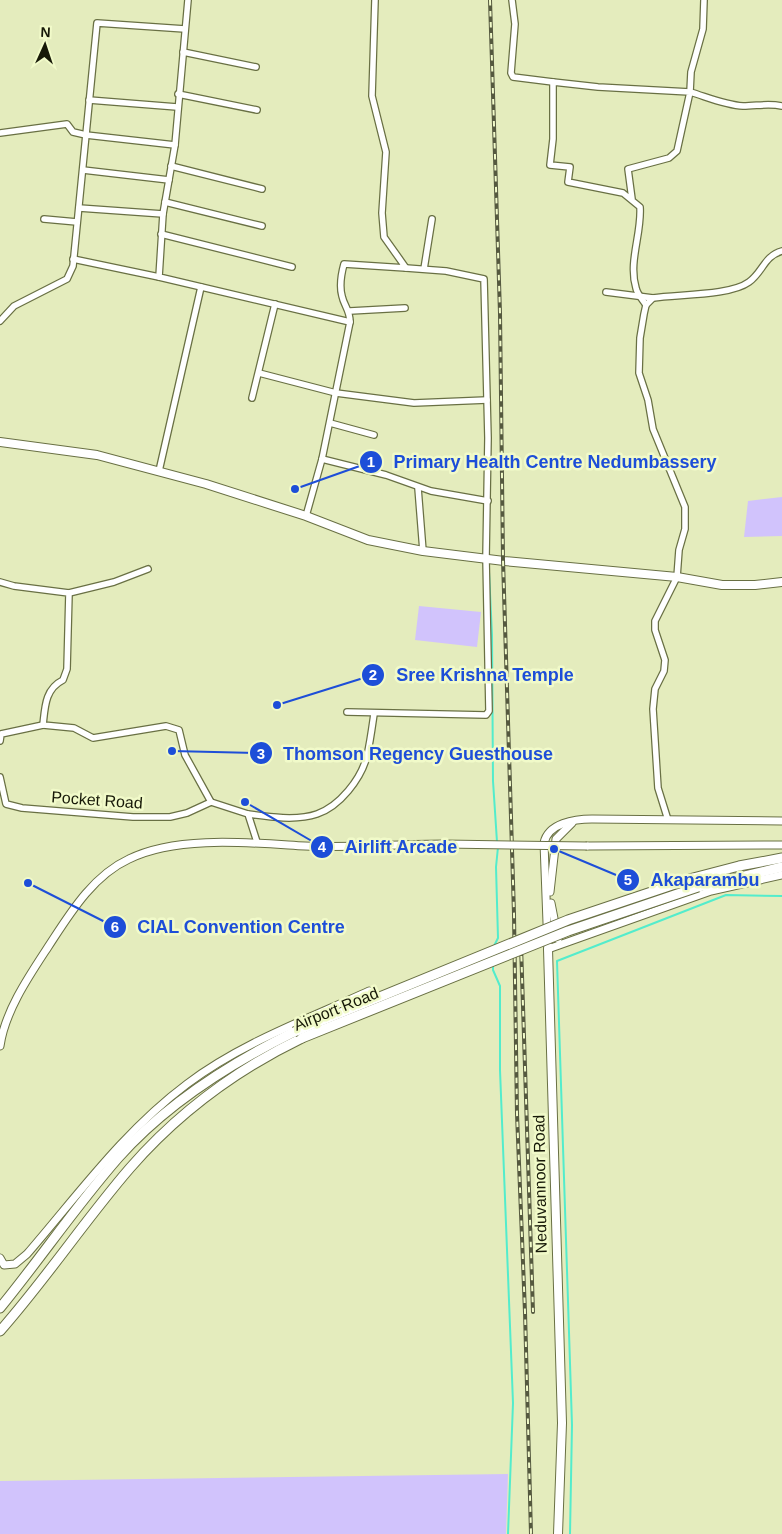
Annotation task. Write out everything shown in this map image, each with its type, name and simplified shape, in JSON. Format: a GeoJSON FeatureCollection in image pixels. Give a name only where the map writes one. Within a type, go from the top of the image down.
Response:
{"type":"FeatureCollection","features":[{"type":"Feature","properties":{"kind":"main road"},"geometry":{"type":"LineString","coordinates":[[0,442],[97,455],[159,470],[306,516],[368,540],[423,551],[677,577],[722,585],[755,586],[782,582]]}},
{"type":"Feature","properties":{"kind":"main road","name":"Airport Road"},"geometry":{"type":"LineString","coordinates":[[0,1308],[3,1298],[118,1158],[145,1130],[195,1089],[261,1048],[294,1032],[568,920],[693,878],[739,866],[782,858]]}},
{"type":"Feature","properties":{"kind":"main road","name":"Airport Road"},"geometry":{"type":"LineString","coordinates":[[0,1331],[131,1167],[208,1095],[266,1056],[302,1038],[568,931],[698,887],[782,867]]}},
{"type":"Feature","properties":{"kind":"main road","name":"Neduvannoor Road"},"geometry":{"type":"LineString","coordinates":[[548,949],[562,1423],[558,1534]]}},
{"type":"Feature","properties":{"kind":"street"},"geometry":{"type":"LineString","coordinates":[[159,277],[163,214],[174,145],[188,0]]}},
{"type":"Feature","properties":{"kind":"street"},"geometry":{"type":"LineString","coordinates":[[375,0],[372,96],[386,152],[382,213],[384,237],[406,268]]}},
{"type":"Feature","properties":{"kind":"street"},"geometry":{"type":"LineString","coordinates":[[512,0],[515,24],[512,77],[598,87],[690,92],[730,104],[744,106],[770,104],[782,106]]}},
{"type":"Feature","properties":{"kind":"street"},"geometry":{"type":"LineString","coordinates":[[632,199],[628,169],[669,158],[677,151],[690,92],[692,72],[703,29],[704,0]]}},
{"type":"Feature","properties":{"kind":"street"},"geometry":{"type":"LineString","coordinates":[[0,321],[14,306],[67,279],[73,266],[97,23],[186,29]]}},
{"type":"Feature","properties":{"kind":"street"},"geometry":{"type":"LineString","coordinates":[[183,52],[256,67]]}},
{"type":"Feature","properties":{"kind":"street"},"geometry":{"type":"LineString","coordinates":[[553,82],[553,139],[550,165],[570,167],[568,182],[623,193],[640,207],[641,221],[634,264],[636,289],[646,305]]}},
{"type":"Feature","properties":{"kind":"street"},"geometry":{"type":"LineString","coordinates":[[178,94],[257,110]]}},
{"type":"Feature","properties":{"kind":"street"},"geometry":{"type":"LineString","coordinates":[[89,100],[177,108]]}},
{"type":"Feature","properties":{"kind":"street"},"geometry":{"type":"LineString","coordinates":[[0,132],[67,124],[73,132],[86,135],[174,145]]}},
{"type":"Feature","properties":{"kind":"street"},"geometry":{"type":"LineString","coordinates":[[171,166],[262,190]]}},
{"type":"Feature","properties":{"kind":"street"},"geometry":{"type":"LineString","coordinates":[[82,170],[169,180]]}},
{"type":"Feature","properties":{"kind":"street"},"geometry":{"type":"LineString","coordinates":[[165,202],[262,226]]}},
{"type":"Feature","properties":{"kind":"street"},"geometry":{"type":"LineString","coordinates":[[79,208],[163,214]]}},
{"type":"Feature","properties":{"kind":"street"},"geometry":{"type":"LineString","coordinates":[[44,219],[77,222]]}},
{"type":"Feature","properties":{"kind":"street"},"geometry":{"type":"LineString","coordinates":[[424,269],[432,220]]}},
{"type":"Feature","properties":{"kind":"street"},"geometry":{"type":"LineString","coordinates":[[162,234],[292,267]]}},
{"type":"Feature","properties":{"kind":"street"},"geometry":{"type":"LineString","coordinates":[[606,292],[653,298],[697,296],[749,283],[766,259],[773,253],[782,251]]}},
{"type":"Feature","properties":{"kind":"street"},"geometry":{"type":"LineString","coordinates":[[73,259],[159,277],[350,322]]}},
{"type":"Feature","properties":{"kind":"street"},"geometry":{"type":"LineString","coordinates":[[306,516],[322,459],[350,322],[350,311],[342,297],[340,279],[344,264],[424,269],[468,274],[484,279],[488,501],[486,558],[489,609],[488,714],[374,714],[347,712]]}},
{"type":"Feature","properties":{"kind":"street"},"geometry":{"type":"LineString","coordinates":[[159,470],[201,287]]}},
{"type":"Feature","properties":{"kind":"street"},"geometry":{"type":"LineString","coordinates":[[653,298],[646,305],[640,338],[639,373],[648,400],[653,429],[685,507],[685,529],[679,550],[677,577],[655,621],[655,630],[666,660],[664,671],[655,688],[653,709],[658,788],[668,820]]}},
{"type":"Feature","properties":{"kind":"street"},"geometry":{"type":"LineString","coordinates":[[252,398],[260,373],[275,304]]}},
{"type":"Feature","properties":{"kind":"street"},"geometry":{"type":"LineString","coordinates":[[350,311],[405,308]]}},
{"type":"Feature","properties":{"kind":"street"},"geometry":{"type":"LineString","coordinates":[[260,373],[336,393],[414,403],[487,400]]}},
{"type":"Feature","properties":{"kind":"street"},"geometry":{"type":"LineString","coordinates":[[330,423],[374,435]]}},
{"type":"Feature","properties":{"kind":"street"},"geometry":{"type":"LineString","coordinates":[[322,459],[386,474],[418,488],[488,501]]}},
{"type":"Feature","properties":{"kind":"street"},"geometry":{"type":"LineString","coordinates":[[418,488],[423,551]]}},
{"type":"Feature","properties":{"kind":"street"},"geometry":{"type":"LineString","coordinates":[[0,582],[14,586],[69,593],[114,582],[148,569]]}},
{"type":"Feature","properties":{"kind":"street"},"geometry":{"type":"LineString","coordinates":[[43,726],[47,696],[54,685],[63,680],[67,669],[69,593]]}},
{"type":"Feature","properties":{"kind":"street"},"geometry":{"type":"LineString","coordinates":[[0,741],[1,734],[7,731],[43,726],[74,728],[94,738],[166,726],[179,730],[185,755],[211,802],[248,814],[268,817],[311,815],[318,814],[338,801],[354,783],[366,758],[374,714]]}},
{"type":"Feature","properties":{"kind":"street","name":"Pocket Road"},"geometry":{"type":"LineString","coordinates":[[0,777],[6,804],[22,808],[133,817],[170,817],[187,813],[211,802]]}},
{"type":"Feature","properties":{"kind":"street"},"geometry":{"type":"LineString","coordinates":[[248,814],[257,842]]}},
{"type":"Feature","properties":{"kind":"street"},"geometry":{"type":"LineString","coordinates":[[559,944],[551,911],[548,875],[556,839],[576,819],[782,821]]}},
{"type":"Feature","properties":{"kind":"street","name":"Neduvannoor Road"},"geometry":{"type":"LineString","coordinates":[[548,949],[548,875],[543,852],[547,834],[562,824],[576,819]]}},
{"type":"Feature","properties":{"kind":"street"},"geometry":{"type":"LineString","coordinates":[[0,1046],[14,1006],[34,969],[73,908],[109,872],[128,859],[148,851],[179,846],[257,842],[306,846],[445,844],[587,846],[782,845]]}},
{"type":"Feature","properties":{"kind":"street"},"geometry":{"type":"LineString","coordinates":[[548,949],[711,891],[782,875]]}},
{"type":"Feature","properties":{"kind":"street"},"geometry":{"type":"LineString","coordinates":[[0,1258],[4,1265],[14,1264],[27,1254],[119,1145],[188,1083],[236,1053],[369,991]]}},
{"type":"Feature","properties":{"kind":"shaded area"},"geometry":{"type":"Polygon","coordinates":[[[782,497],[782,536],[744,537],[748,501],[782,497]]]}},
{"type":"Feature","properties":{"kind":"shaded area"},"geometry":{"type":"Polygon","coordinates":[[[419,606],[481,612],[477,647],[415,640],[419,606]]]}},
{"type":"Feature","properties":{"kind":"shaded area"},"geometry":{"type":"Polygon","coordinates":[[[508,1474],[506,1534],[0,1534],[0,1481],[508,1474]]]}},
{"type":"Feature","properties":{"kind":"waterway"},"geometry":{"type":"LineString","coordinates":[[489,572],[492,635],[493,781],[497,842]]}},
{"type":"Feature","properties":{"kind":"waterway"},"geometry":{"type":"LineString","coordinates":[[494,946],[498,938],[496,867],[498,847]]}},
{"type":"Feature","properties":{"kind":"waterway"},"geometry":{"type":"LineString","coordinates":[[570,1534],[572,1425],[557,961],[726,895],[782,896]]}},
{"type":"Feature","properties":{"kind":"waterway"},"geometry":{"type":"LineString","coordinates":[[493,963],[493,970],[500,986],[500,1070],[513,1403],[508,1534]]}},
{"type":"Feature","properties":{"kind":"railway"},"geometry":{"type":"LineString","coordinates":[[490,0],[500,313],[503,560],[514,914],[517,1114],[531,1534]]}},
{"type":"Feature","properties":{"kind":"railway"},"geometry":{"type":"LineString","coordinates":[[521,945],[533,1312]]}},
{"type":"Feature","properties":{"kind":"place","name":"Primary Health Centre Nedumbassery"},"geometry":{"type":"Point","coordinates":[295,489]}},
{"type":"Feature","properties":{"kind":"place","name":"Sree Krishna Temple"},"geometry":{"type":"Point","coordinates":[277,705]}},
{"type":"Feature","properties":{"kind":"place","name":"Thomson Regency Guesthouse"},"geometry":{"type":"Point","coordinates":[172,751]}},
{"type":"Feature","properties":{"kind":"place","name":"Airlift Arcade"},"geometry":{"type":"Point","coordinates":[245,802]}},
{"type":"Feature","properties":{"kind":"place","name":"Akaparambu"},"geometry":{"type":"Point","coordinates":[554,849]}},
{"type":"Feature","properties":{"kind":"place","name":"CIAL Convention Centre"},"geometry":{"type":"Point","coordinates":[28,883]}}]}
